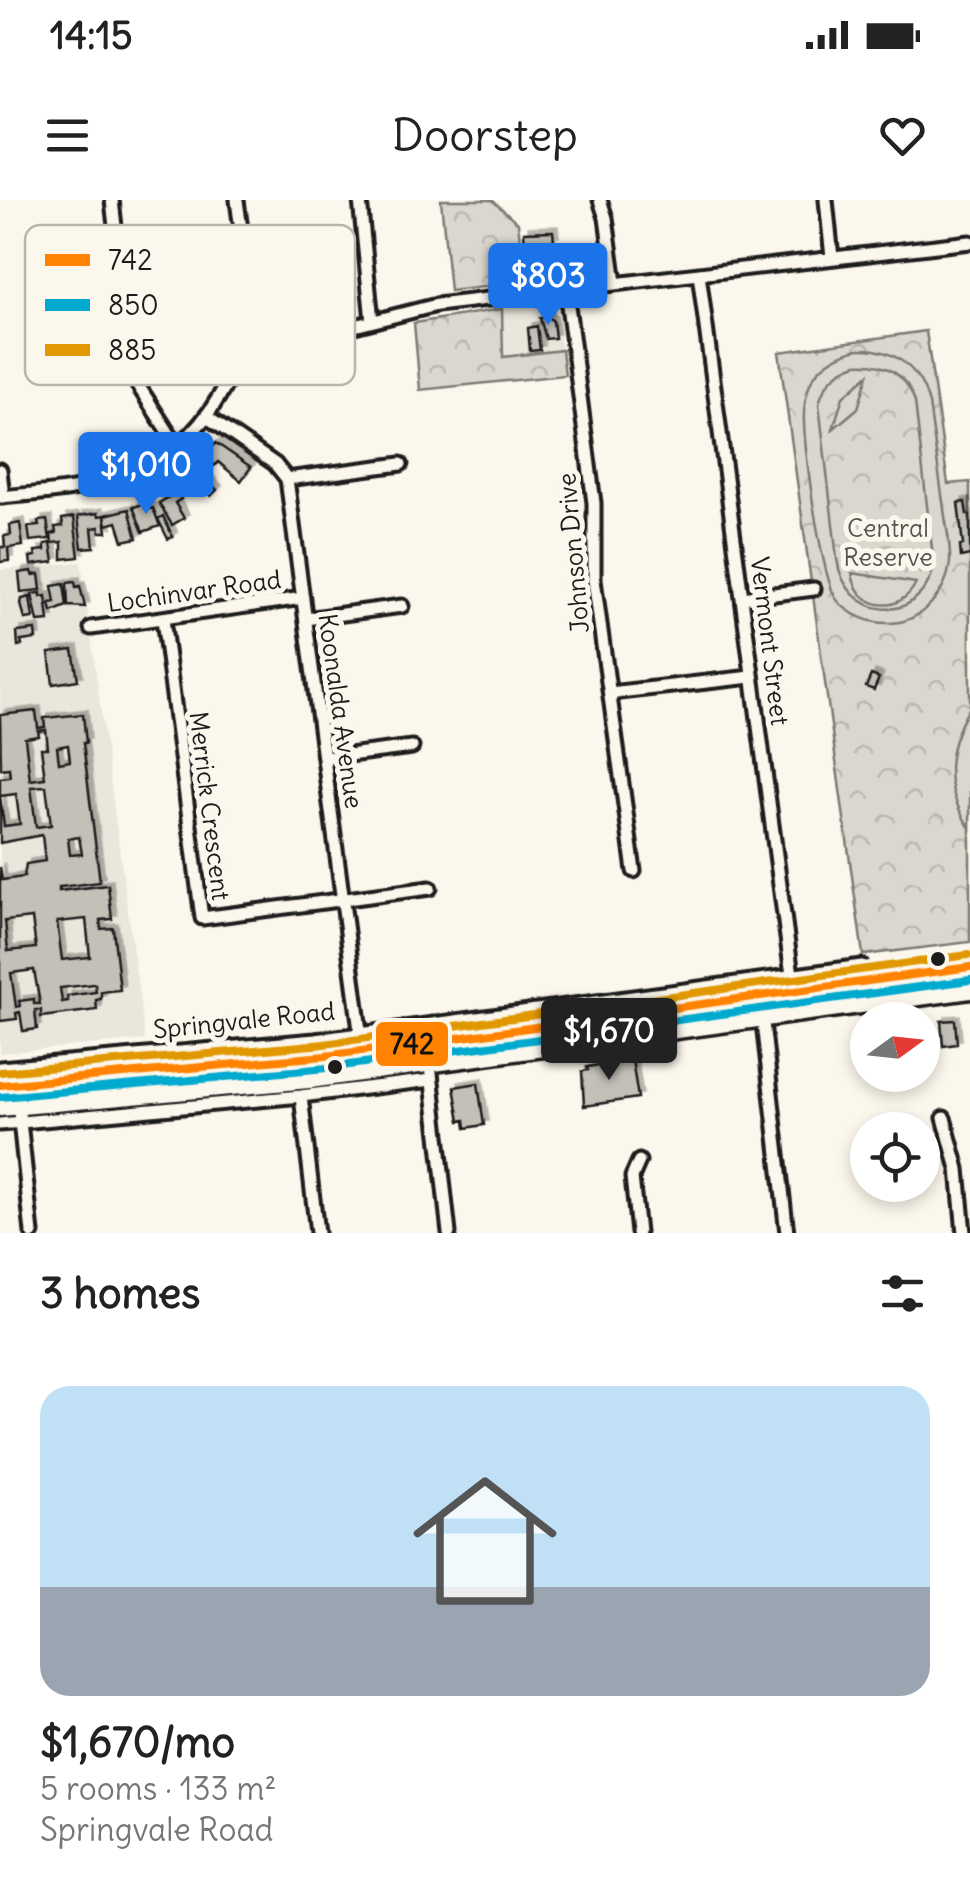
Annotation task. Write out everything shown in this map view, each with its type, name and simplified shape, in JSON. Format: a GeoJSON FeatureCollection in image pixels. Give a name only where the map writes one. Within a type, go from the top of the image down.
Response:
{"type":"FeatureCollection","features":[{"type":"Feature","properties":{"kind":"highway","name":"Springvale Road"},"geometry":{"type":"LineString","coordinates":[[8,1084],[45,1073],[362,1042],[427,1042],[760,996],[792,983],[970,966]]}},
{"type":"Feature","properties":{"kind":"highway"},"geometry":{"type":"LineString","coordinates":[[12,1112],[300,1080],[430,1071],[762,1018],[970,990]]}},
{"type":"Feature","properties":{"kind":"street"},"geometry":{"type":"LineString","coordinates":[[112,200],[115,225]]}},
{"type":"Feature","properties":{"kind":"street"},"geometry":{"type":"LineString","coordinates":[[238,200],[241,225]]}},
{"type":"Feature","properties":{"kind":"street"},"geometry":{"type":"LineString","coordinates":[[360,200],[372,321]]}},
{"type":"Feature","properties":{"kind":"street"},"geometry":{"type":"LineString","coordinates":[[600,200],[615,283]]}},
{"type":"Feature","properties":{"kind":"street"},"geometry":{"type":"LineString","coordinates":[[826,200],[832,258]]}},
{"type":"Feature","properties":{"kind":"street"},"geometry":{"type":"LineString","coordinates":[[355,325],[437,304],[970,242]]}},
{"type":"Feature","properties":{"kind":"street","name":"Vermont Street"},"geometry":{"type":"LineString","coordinates":[[699,274],[797,1014]]}},
{"type":"Feature","properties":{"kind":"street","name":"Johnson Drive"},"geometry":{"type":"LineString","coordinates":[[566,290],[594,503],[594,580],[634,871]]}},
{"type":"Feature","properties":{"kind":"street"},"geometry":{"type":"LineString","coordinates":[[138,385],[177,446]]}},
{"type":"Feature","properties":{"kind":"street"},"geometry":{"type":"LineString","coordinates":[[0,470],[2,497],[59,493],[111,483],[150,466],[177,446],[207,417],[226,385]]}},
{"type":"Feature","properties":{"kind":"street"},"geometry":{"type":"LineString","coordinates":[[207,417],[275,464],[287,479],[401,464]]}},
{"type":"Feature","properties":{"kind":"street","name":"Koonalda Avenue"},"geometry":{"type":"LineString","coordinates":[[287,479],[362,1042]]}},
{"type":"Feature","properties":{"kind":"street"},"geometry":{"type":"LineString","coordinates":[[742,598],[814,589]]}},
{"type":"Feature","properties":{"kind":"street","name":"Lochinvar Road"},"geometry":{"type":"LineString","coordinates":[[91,628],[302,598]]}},
{"type":"Feature","properties":{"kind":"street"},"geometry":{"type":"LineString","coordinates":[[306,619],[402,606]]}},
{"type":"Feature","properties":{"kind":"street","name":"Merrick Crescent"},"geometry":{"type":"LineString","coordinates":[[162,618],[202,918],[343,900]]}},
{"type":"Feature","properties":{"kind":"street"},"geometry":{"type":"LineString","coordinates":[[610,693],[751,677]]}},
{"type":"Feature","properties":{"kind":"street"},"geometry":{"type":"LineString","coordinates":[[324,758],[412,747]]}},
{"type":"Feature","properties":{"kind":"street"},"geometry":{"type":"LineString","coordinates":[[343,900],[430,888]]}},
{"type":"Feature","properties":{"kind":"street","name":"Springvale Road"},"geometry":{"type":"LineString","coordinates":[[362,1042],[792,983],[862,966]]}},
{"type":"Feature","properties":{"kind":"street"},"geometry":{"type":"LineString","coordinates":[[760,996],[787,1233]]}},
{"type":"Feature","properties":{"kind":"street"},"geometry":{"type":"LineString","coordinates":[[427,1042],[450,1233]]}},
{"type":"Feature","properties":{"kind":"street","name":"Springvale Road"},"geometry":{"type":"LineString","coordinates":[[0,1068],[45,1073]]}},
{"type":"Feature","properties":{"kind":"street"},"geometry":{"type":"LineString","coordinates":[[0,1124],[12,1112],[302,1096],[430,1071]]}},
{"type":"Feature","properties":{"kind":"street"},"geometry":{"type":"LineString","coordinates":[[8,1084],[32,1233]]}},
{"type":"Feature","properties":{"kind":"street"},"geometry":{"type":"LineString","coordinates":[[302,1096],[317,1233]]}},
{"type":"Feature","properties":{"kind":"street"},"geometry":{"type":"LineString","coordinates":[[944,1118],[964,1168],[964,1233]]}},
{"type":"Feature","properties":{"kind":"street"},"geometry":{"type":"LineString","coordinates":[[638,1233],[632,1177],[640,1161]]}},
{"type":"Feature","properties":{"kind":"shaded area"},"geometry":{"type":"Polygon","coordinates":[[[554,303],[562,350],[503,357],[502,309],[554,303]]]}},
{"type":"Feature","properties":{"kind":"shaded area"},"geometry":{"type":"Polygon","coordinates":[[[81,562],[145,1040],[0,1053],[0,570],[81,562]]]}},
{"type":"Feature","properties":{"kind":"green space"},"geometry":{"type":"Polygon","coordinates":[[[441,200],[492,200],[518,223],[525,282],[450,291],[441,200]]]}},
{"type":"Feature","properties":{"kind":"green space"},"geometry":{"type":"Polygon","coordinates":[[[502,309],[503,357],[562,350],[565,375],[420,390],[414,323],[502,309]]]}},
{"type":"Feature","properties":{"kind":"green space","name":"Central Reserve"},"geometry":{"type":"Polygon","coordinates":[[[926,331],[948,484],[970,482],[970,942],[863,955],[779,352],[926,331]]]}},
{"type":"Feature","properties":{"kind":"green space"},"geometry":{"type":"Polygon","coordinates":[[[871,350],[894,356],[919,380],[929,404],[950,562],[944,584],[931,603],[902,621],[869,620],[842,606],[831,587],[819,540],[806,452],[805,402],[818,371],[851,351],[871,350]],[[857,364],[843,370],[828,384],[819,404],[837,559],[843,579],[854,595],[883,609],[899,607],[914,600],[926,586],[934,566],[915,402],[907,384],[894,372],[877,365],[857,364]]]}},
{"type":"Feature","properties":{"kind":"green space"},"geometry":{"type":"Polygon","coordinates":[[[868,375],[858,408],[833,429],[843,397],[868,375]]]}},
{"type":"Feature","properties":{"kind":"green space"},"geometry":{"type":"Polygon","coordinates":[[[852,573],[916,583],[900,601],[880,604],[862,595],[852,573]]]}},
{"type":"Feature","properties":{"kind":"green space"},"geometry":{"type":"Polygon","coordinates":[[[970,707],[970,828],[955,798],[950,768],[956,738],[970,707]]]}},
{"type":"Feature","properties":{"kind":"building"},"geometry":{"type":"Polygon","coordinates":[[[553,231],[554,241],[544,242],[546,263],[526,264],[524,232],[553,231]]]}},
{"type":"Feature","properties":{"kind":"building"},"geometry":{"type":"Polygon","coordinates":[[[540,318],[553,321],[555,338],[546,339],[540,318]]]}},
{"type":"Feature","properties":{"kind":"building"},"geometry":{"type":"Polygon","coordinates":[[[537,326],[540,350],[530,351],[528,328],[537,326]]]}},
{"type":"Feature","properties":{"kind":"building"},"geometry":{"type":"Polygon","coordinates":[[[216,443],[251,467],[241,481],[218,462],[207,473],[198,464],[216,443]]]}},
{"type":"Feature","properties":{"kind":"building"},"geometry":{"type":"Polygon","coordinates":[[[196,466],[217,490],[211,496],[205,489],[197,495],[190,486],[193,483],[188,477],[196,466]]]}},
{"type":"Feature","properties":{"kind":"building"},"geometry":{"type":"Polygon","coordinates":[[[177,492],[181,499],[175,503],[184,518],[172,525],[159,503],[177,492]]]}},
{"type":"Feature","properties":{"kind":"building"},"geometry":{"type":"Polygon","coordinates":[[[965,502],[970,515],[970,555],[961,557],[958,503],[965,502]]]}},
{"type":"Feature","properties":{"kind":"building"},"geometry":{"type":"Polygon","coordinates":[[[147,503],[160,526],[143,532],[133,507],[147,503]]]}},
{"type":"Feature","properties":{"kind":"building"},"geometry":{"type":"Polygon","coordinates":[[[129,509],[137,538],[123,541],[117,522],[107,525],[105,515],[129,509]]]}},
{"type":"Feature","properties":{"kind":"building"},"geometry":{"type":"Polygon","coordinates":[[[105,515],[107,532],[92,528],[94,547],[82,548],[78,516],[105,515]]]}},
{"type":"Feature","properties":{"kind":"building"},"geometry":{"type":"Polygon","coordinates":[[[163,516],[173,537],[168,539],[158,519],[163,516]]]}},
{"type":"Feature","properties":{"kind":"building"},"geometry":{"type":"Polygon","coordinates":[[[74,517],[79,557],[62,559],[62,542],[52,543],[51,534],[56,533],[55,527],[63,526],[62,519],[74,517]]]}},
{"type":"Feature","properties":{"kind":"building"},"geometry":{"type":"Polygon","coordinates":[[[47,520],[50,539],[30,541],[28,527],[47,520]]]}},
{"type":"Feature","properties":{"kind":"building"},"geometry":{"type":"Polygon","coordinates":[[[20,523],[23,546],[8,548],[9,561],[0,562],[4,536],[11,535],[10,525],[20,523]]]}},
{"type":"Feature","properties":{"kind":"building"},"geometry":{"type":"Polygon","coordinates":[[[51,543],[54,562],[31,565],[30,557],[36,556],[35,551],[45,550],[45,544],[51,543]]]}},
{"type":"Feature","properties":{"kind":"building"},"geometry":{"type":"Polygon","coordinates":[[[32,571],[33,575],[39,574],[41,590],[21,592],[19,573],[32,571]]]}},
{"type":"Feature","properties":{"kind":"building"},"geometry":{"type":"Polygon","coordinates":[[[75,582],[76,587],[80,586],[85,607],[68,606],[67,583],[75,582]]]}},
{"type":"Feature","properties":{"kind":"building"},"geometry":{"type":"Polygon","coordinates":[[[64,584],[67,606],[52,612],[52,586],[64,584]]]}},
{"type":"Feature","properties":{"kind":"building"},"geometry":{"type":"Polygon","coordinates":[[[41,593],[41,597],[46,596],[49,621],[38,622],[32,594],[41,593]]]}},
{"type":"Feature","properties":{"kind":"building"},"geometry":{"type":"Polygon","coordinates":[[[30,597],[33,618],[25,619],[22,599],[30,597]]]}},
{"type":"Feature","properties":{"kind":"building"},"geometry":{"type":"Polygon","coordinates":[[[35,630],[36,639],[21,641],[18,646],[17,632],[35,630]]]}},
{"type":"Feature","properties":{"kind":"building"},"geometry":{"type":"Polygon","coordinates":[[[73,650],[78,680],[53,684],[49,653],[73,650]]]}},
{"type":"Feature","properties":{"kind":"building"},"geometry":{"type":"Polygon","coordinates":[[[871,675],[879,678],[874,690],[866,687],[871,675]]]}},
{"type":"Feature","properties":{"kind":"building"},"geometry":{"type":"Polygon","coordinates":[[[36,711],[38,728],[45,727],[44,718],[83,714],[100,882],[59,887],[59,891],[108,885],[112,919],[100,920],[101,929],[113,928],[120,990],[101,992],[101,999],[96,1000],[97,1010],[41,1017],[41,1010],[35,1010],[37,1029],[23,1031],[20,1012],[16,1013],[17,1019],[0,1021],[0,867],[2,880],[24,877],[26,864],[45,861],[42,835],[0,843],[0,796],[0,778],[10,777],[9,768],[1,769],[0,715],[36,711]],[[46,730],[38,731],[39,736],[25,738],[30,780],[45,778],[41,748],[48,748],[46,730]],[[68,745],[57,747],[59,763],[70,761],[68,745]],[[46,786],[31,787],[36,827],[51,825],[46,786]],[[16,794],[0,796],[4,826],[20,824],[16,794]],[[79,837],[68,839],[70,855],[82,854],[79,837]],[[32,918],[5,921],[8,951],[36,948],[32,918]],[[86,919],[57,922],[62,960],[90,957],[86,919]],[[34,970],[11,973],[16,1007],[20,1006],[19,1001],[34,999],[34,1004],[40,1004],[34,970]],[[95,984],[60,988],[62,1002],[68,1001],[67,996],[96,992],[95,984]]]}},
{"type":"Feature","properties":{"kind":"building"},"geometry":{"type":"Polygon","coordinates":[[[955,1020],[957,1044],[943,1046],[941,1021],[955,1020]]]}},
{"type":"Feature","properties":{"kind":"building"},"geometry":{"type":"Polygon","coordinates":[[[632,1060],[638,1098],[584,1106],[582,1071],[632,1060]]]}},
{"type":"Feature","properties":{"kind":"building"},"geometry":{"type":"Polygon","coordinates":[[[478,1083],[484,1125],[466,1128],[465,1120],[460,1121],[454,1087],[478,1083]]]}},
{"type":"Feature","properties":{"kind":"transit line","name":"885"},"geometry":{"type":"LineString","coordinates":[[0,1072],[324,1044],[968,955]]}},
{"type":"Feature","properties":{"kind":"transit line","name":"742"},"geometry":{"type":"LineString","coordinates":[[0,1085],[325,1056],[970,967]]}},
{"type":"Feature","properties":{"kind":"transit line","name":"850"},"geometry":{"type":"LineString","coordinates":[[1,1097],[327,1068],[970,980]]}}]}
